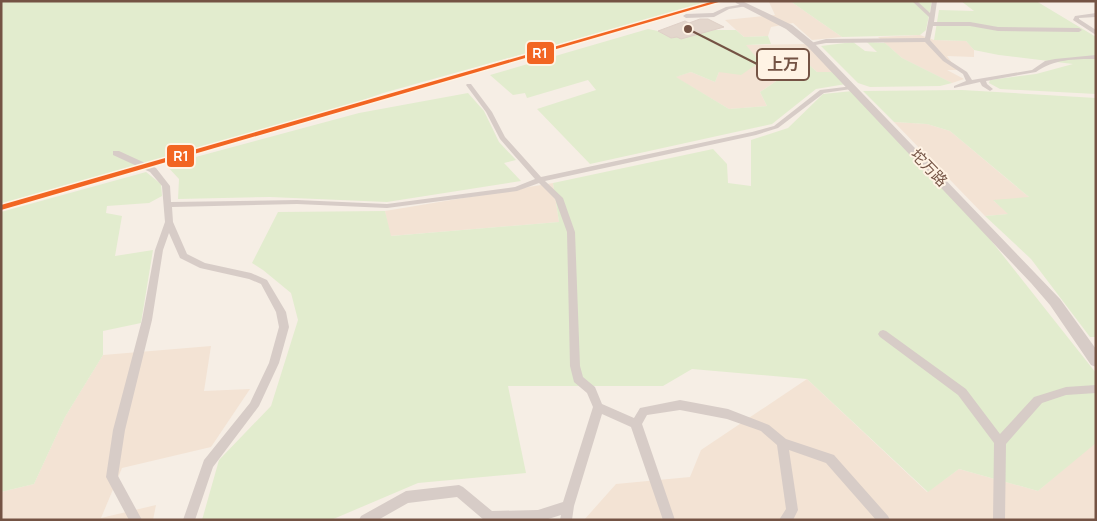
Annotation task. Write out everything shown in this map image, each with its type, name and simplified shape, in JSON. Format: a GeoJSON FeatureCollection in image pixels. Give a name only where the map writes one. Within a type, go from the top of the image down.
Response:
{"type":"FeatureCollection","features":[{"type":"Feature","properties":{"kind":"main road","name":"坨万路"},"geometry":{"type":"LineString","coordinates":[[741,3],[789,27],[810,44],[1036,280],[1055,302],[1096,361]]}},
{"type":"Feature","properties":{"kind":"street"},"geometry":{"type":"LineString","coordinates":[[914,1],[932,17]]}},
{"type":"Feature","properties":{"kind":"street"},"geometry":{"type":"LineString","coordinates":[[927,40],[935,1]]}},
{"type":"Feature","properties":{"kind":"street"},"geometry":{"type":"LineString","coordinates":[[686,16],[714,15],[741,3]]}},
{"type":"Feature","properties":{"kind":"street"},"geometry":{"type":"LineString","coordinates":[[1096,15],[1076,17],[1076,20],[1096,33]]}},
{"type":"Feature","properties":{"kind":"street"},"geometry":{"type":"LineString","coordinates":[[931,24],[970,24],[998,29],[1079,30]]}},
{"type":"Feature","properties":{"kind":"street"},"geometry":{"type":"LineString","coordinates":[[810,44],[826,41],[927,40],[945,60],[965,73],[970,82]]}},
{"type":"Feature","properties":{"kind":"street"},"geometry":{"type":"LineString","coordinates":[[956,87],[970,82],[1034,71],[1041,64],[1058,59],[1096,57]]}},
{"type":"Feature","properties":{"kind":"street"},"geometry":{"type":"LineString","coordinates":[[983,80],[984,85],[990,89]]}},
{"type":"Feature","properties":{"kind":"street"},"geometry":{"type":"LineString","coordinates":[[469,85],[489,112],[502,138],[559,198],[571,232],[575,366],[578,379],[590,390],[598,408],[568,506],[566,520]]}},
{"type":"Feature","properties":{"kind":"street"},"geometry":{"type":"LineString","coordinates":[[168,205],[297,202],[387,206],[517,189],[540,180],[776,127],[822,90],[852,87]]}},
{"type":"Feature","properties":{"kind":"street"},"geometry":{"type":"LineString","coordinates":[[116,153],[154,170],[166,186],[168,205],[168,222],[159,250],[147,320],[118,430],[112,477],[136,520]]}},
{"type":"Feature","properties":{"kind":"street"},"geometry":{"type":"LineString","coordinates":[[168,222],[183,256],[203,266],[251,276],[264,282],[281,312],[284,327],[274,363],[254,406],[208,464],[189,520]]}},
{"type":"Feature","properties":{"kind":"street"},"geometry":{"type":"LineString","coordinates":[[883,334],[962,392],[1000,442],[999,520]]}},
{"type":"Feature","properties":{"kind":"street"},"geometry":{"type":"LineString","coordinates":[[1000,442],[1038,400],[1066,391],[1096,389]]}},
{"type":"Feature","properties":{"kind":"street"},"geometry":{"type":"LineString","coordinates":[[636,424],[644,411],[680,405],[728,414],[765,428],[782,443],[830,459],[884,520]]}},
{"type":"Feature","properties":{"kind":"street"},"geometry":{"type":"LineString","coordinates":[[598,408],[636,424],[669,520]]}},
{"type":"Feature","properties":{"kind":"street"},"geometry":{"type":"LineString","coordinates":[[782,443],[792,510],[785,520]]}},
{"type":"Feature","properties":{"kind":"street"},"geometry":{"type":"LineString","coordinates":[[365,520],[406,497],[459,491],[490,517],[538,516],[568,506]]}},
{"type":"Feature","properties":{"kind":"shaded area"},"geometry":{"type":"Polygon","coordinates":[[[790,1],[842,37],[812,40],[793,23],[771,27],[768,36],[744,37],[725,20],[775,15],[769,2],[790,1]]]}},
{"type":"Feature","properties":{"kind":"shaded area"},"geometry":{"type":"Polygon","coordinates":[[[920,35],[934,40],[966,41],[974,50],[974,57],[947,56],[957,70],[947,70],[964,79],[952,83],[902,58],[878,37],[920,35]]]}},
{"type":"Feature","properties":{"kind":"shaded area"},"geometry":{"type":"Polygon","coordinates":[[[808,44],[836,72],[817,72],[808,64],[792,65],[794,69],[760,92],[767,106],[729,109],[675,77],[691,72],[715,82],[719,72],[760,62],[745,45],[808,44]]]}},
{"type":"Feature","properties":{"kind":"shaded area"},"geometry":{"type":"Polygon","coordinates":[[[894,122],[927,124],[950,131],[1030,198],[994,201],[1009,214],[985,216],[894,122]]]}},
{"type":"Feature","properties":{"kind":"shaded area"},"geometry":{"type":"Polygon","coordinates":[[[553,183],[559,222],[390,236],[385,211],[553,183]]]}},
{"type":"Feature","properties":{"kind":"shaded area"},"geometry":{"type":"Polygon","coordinates":[[[211,346],[204,391],[250,389],[211,447],[122,468],[101,518],[156,505],[153,520],[1,520],[1,492],[34,484],[65,417],[103,355],[211,346]]]}},
{"type":"Feature","properties":{"kind":"shaded area"},"geometry":{"type":"Polygon","coordinates":[[[807,379],[927,492],[959,469],[1038,491],[1096,443],[1096,520],[584,520],[616,484],[690,477],[701,450],[807,379]]]}},
{"type":"Feature","properties":{"kind":"green space"},"geometry":{"type":"Polygon","coordinates":[[[1,1],[713,1],[383,93],[355,103],[1,204],[1,1]]]}},
{"type":"Feature","properties":{"kind":"green space"},"geometry":{"type":"Polygon","coordinates":[[[790,1],[932,1],[926,30],[920,35],[842,37],[790,1]]]}},
{"type":"Feature","properties":{"kind":"green space"},"geometry":{"type":"Polygon","coordinates":[[[961,1],[1036,1],[1096,37],[1096,94],[1000,89],[989,83],[990,80],[1036,74],[1073,64],[974,50],[966,41],[934,40],[939,10],[974,11],[961,1]]]}},
{"type":"Feature","properties":{"kind":"green space"},"geometry":{"type":"Polygon","coordinates":[[[648,29],[658,31],[671,38],[714,30],[736,30],[744,37],[768,36],[771,44],[746,45],[760,62],[741,75],[719,72],[715,82],[691,72],[676,77],[729,109],[767,106],[760,92],[794,69],[791,64],[808,64],[817,72],[836,72],[846,84],[816,89],[772,124],[590,164],[537,109],[596,90],[588,80],[527,98],[525,93],[513,95],[490,75],[648,29]]]}},
{"type":"Feature","properties":{"kind":"green space"},"geometry":{"type":"Polygon","coordinates":[[[853,42],[865,51],[877,52],[867,42],[885,43],[902,58],[952,83],[940,86],[870,87],[858,83],[821,46],[853,42]]]}},
{"type":"Feature","properties":{"kind":"green space"},"geometry":{"type":"Polygon","coordinates":[[[962,90],[1096,98],[1096,337],[1090,337],[1031,259],[985,216],[1008,214],[993,200],[1029,197],[950,131],[927,124],[894,122],[863,91],[962,90]]]}},
{"type":"Feature","properties":{"kind":"green space"},"geometry":{"type":"Polygon","coordinates":[[[853,91],[982,229],[1096,373],[1096,443],[1038,491],[959,469],[928,492],[807,379],[692,369],[663,386],[508,386],[526,473],[418,483],[331,520],[202,520],[219,460],[271,406],[298,320],[291,293],[252,263],[278,212],[385,211],[391,236],[559,222],[553,183],[713,149],[727,164],[728,183],[751,186],[751,140],[788,128],[823,94],[853,91]]]}},
{"type":"Feature","properties":{"kind":"green space"},"geometry":{"type":"Polygon","coordinates":[[[468,93],[484,111],[499,142],[516,160],[504,163],[521,181],[387,202],[270,197],[178,199],[179,179],[166,165],[359,113],[468,93]]]}},
{"type":"Feature","properties":{"kind":"green space"},"geometry":{"type":"Polygon","coordinates":[[[146,172],[161,184],[162,196],[149,203],[107,206],[106,213],[122,216],[115,256],[153,250],[141,323],[103,331],[103,355],[65,417],[34,484],[1,492],[1,212],[146,172]]]}},
{"type":"Feature","properties":{"kind":"building"},"geometry":{"type":"Polygon","coordinates":[[[700,19],[708,19],[724,27],[681,39],[677,37],[671,38],[658,31],[685,21],[689,23],[700,19]]]}},
{"type":"Feature","properties":{"kind":"transit line","name":"R1"},"geometry":{"type":"LineString","coordinates":[[1,208],[720,1]]}},
{"type":"Feature","properties":{"kind":"place","name":"上万"},"geometry":{"type":"Point","coordinates":[688,29]}}]}
